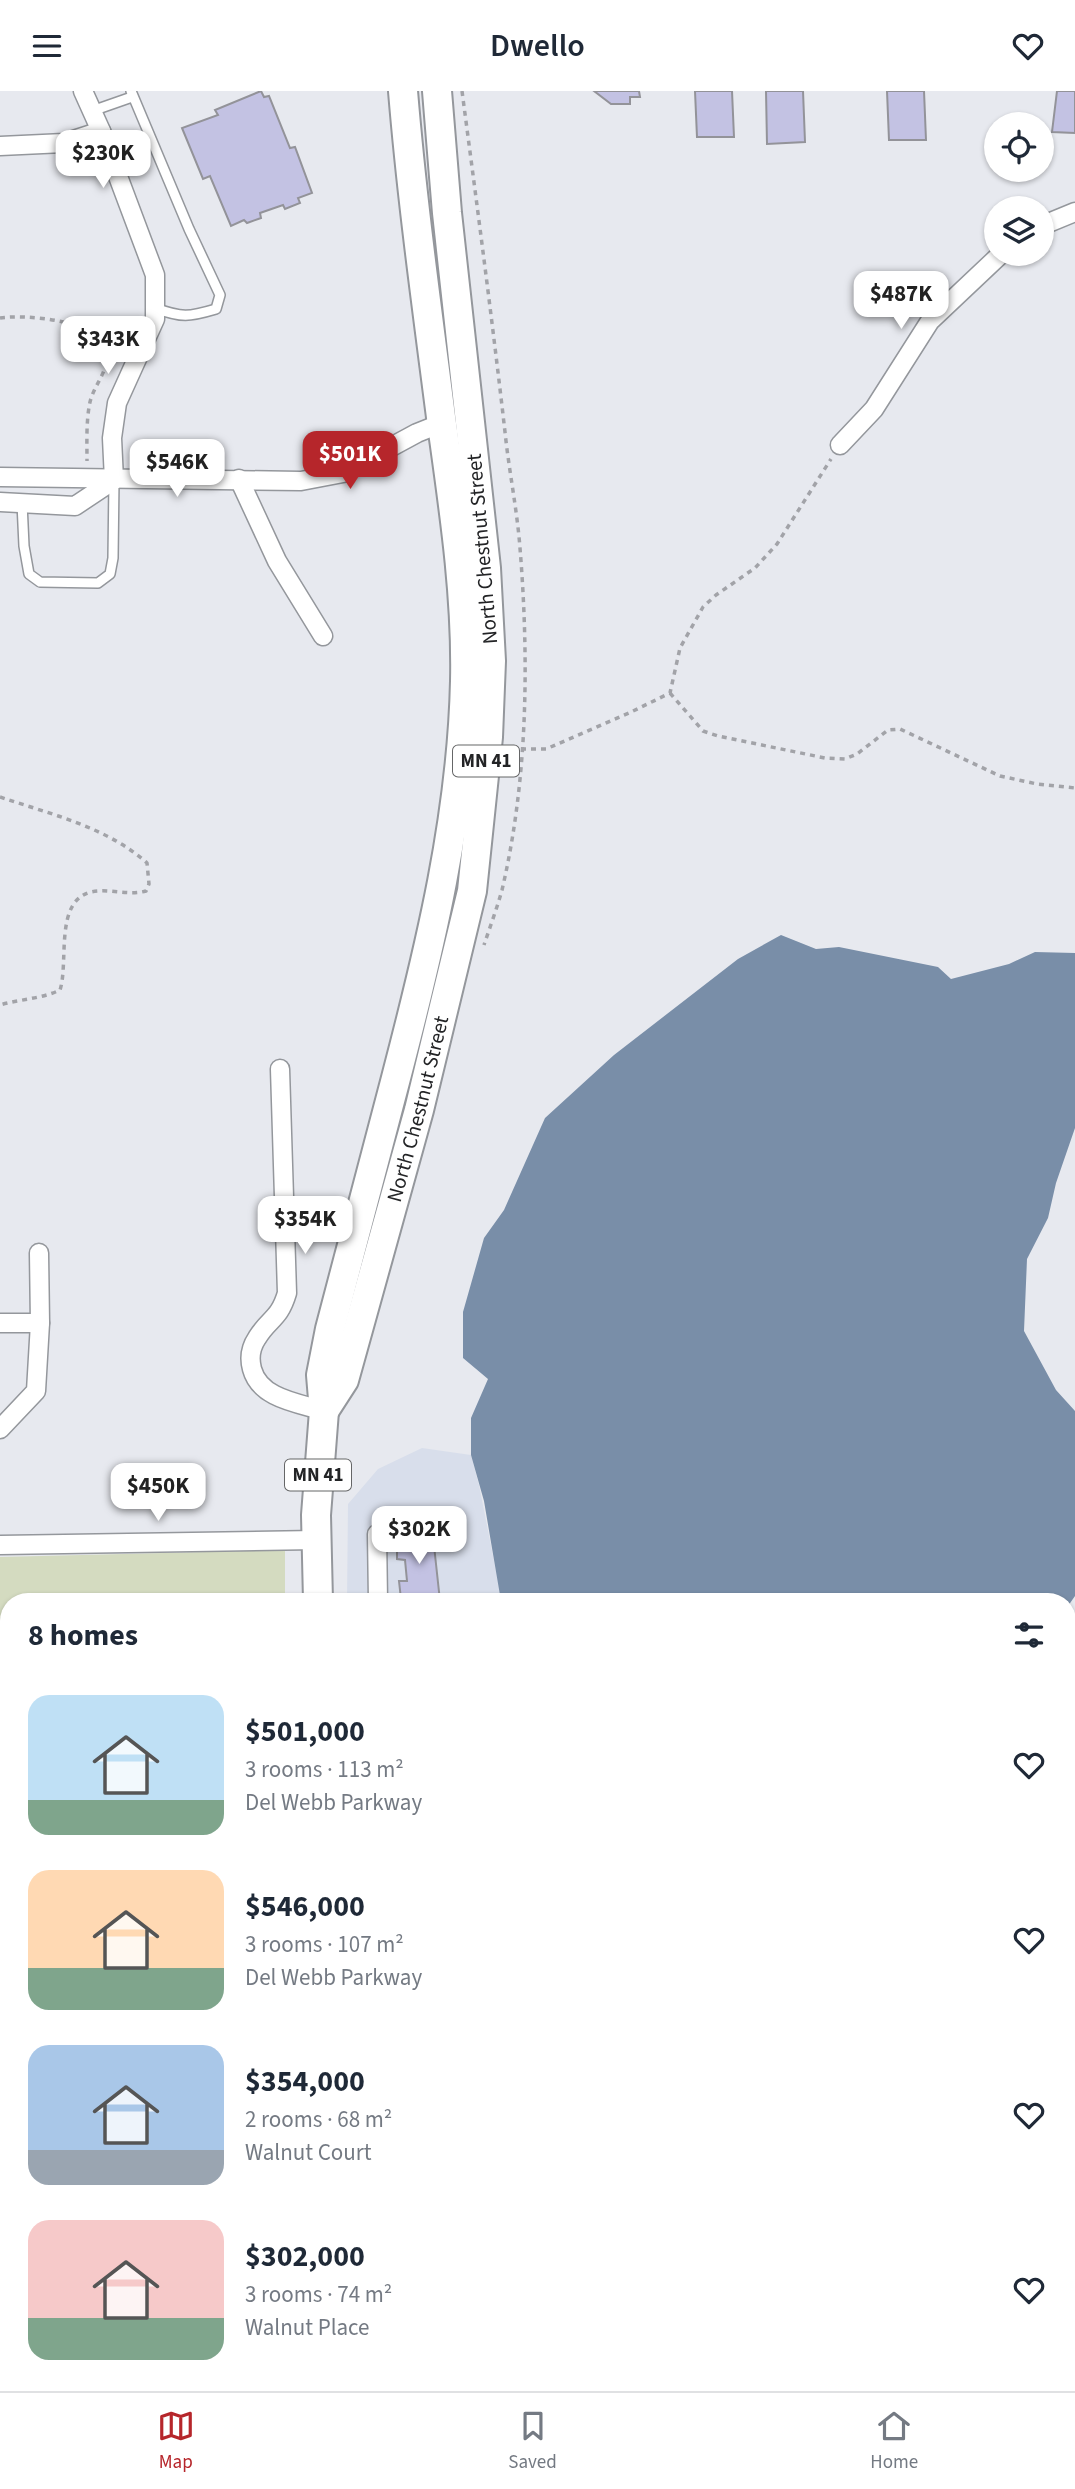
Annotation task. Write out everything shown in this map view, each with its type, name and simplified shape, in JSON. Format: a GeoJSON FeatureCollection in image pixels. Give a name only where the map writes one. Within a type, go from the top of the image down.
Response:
{"type":"FeatureCollection","features":[{"type":"Feature","properties":{"kind":"main road","name":"North Chestnut Street"},"geometry":{"type":"LineString","coordinates":[[324,1411],[321,1375],[330,1329],[410,1027],[445,875],[458,778],[465,681],[461,589],[412,197],[403,91]]}},
{"type":"Feature","properties":{"kind":"main road","name":"North Chestnut Street"},"geometry":{"type":"LineString","coordinates":[[324,1411],[344,1380],[419,1110],[472,891],[482,806],[491,661],[487,581],[447,213],[437,91]]}},
{"type":"Feature","properties":{"kind":"main road","name":"MN 41"},"geometry":{"type":"LineString","coordinates":[[318,1593],[318,1474],[324,1411]]}},
{"type":"Feature","properties":{"kind":"street"},"geometry":{"type":"LineString","coordinates":[[83,91],[102,131],[155,275],[155,319],[117,403],[112,438],[114,480]]}},
{"type":"Feature","properties":{"kind":"street"},"geometry":{"type":"LineString","coordinates":[[0,146],[64,143],[102,131]]}},
{"type":"Feature","properties":{"kind":"street"},"geometry":{"type":"LineString","coordinates":[[1054,221],[1075,212]]}},
{"type":"Feature","properties":{"kind":"street"},"geometry":{"type":"LineString","coordinates":[[840,445],[874,409],[930,321],[988,266]]}},
{"type":"Feature","properties":{"kind":"street"},"geometry":{"type":"LineString","coordinates":[[0,477],[301,481],[343,473],[417,433],[442,423]]}},
{"type":"Feature","properties":{"kind":"street"},"geometry":{"type":"LineString","coordinates":[[239,479],[276,561],[323,636]]}},
{"type":"Feature","properties":{"kind":"street"},"geometry":{"type":"LineString","coordinates":[[0,502],[75,506],[114,480]]}},
{"type":"Feature","properties":{"kind":"street"},"geometry":{"type":"LineString","coordinates":[[280,1069],[288,1293],[282,1309],[255,1341],[251,1351],[251,1364],[258,1382],[265,1390],[324,1411]]}},
{"type":"Feature","properties":{"kind":"street"},"geometry":{"type":"LineString","coordinates":[[0,1429],[36,1391],[40,1323],[39,1253]]}},
{"type":"Feature","properties":{"kind":"street"},"geometry":{"type":"LineString","coordinates":[[0,1323],[40,1323]]}},
{"type":"Feature","properties":{"kind":"street"},"geometry":{"type":"LineString","coordinates":[[377,1534],[378,1593]]}},
{"type":"Feature","properties":{"kind":"street"},"geometry":{"type":"LineString","coordinates":[[0,1545],[316,1540]]}},
{"type":"Feature","properties":{"kind":"lane"},"geometry":{"type":"LineString","coordinates":[[92,111],[132,94],[220,295],[216,309],[199,314],[180,317],[155,308]]}},
{"type":"Feature","properties":{"kind":"lane"},"geometry":{"type":"LineString","coordinates":[[22,503],[24,546],[29,574],[40,582],[98,583],[110,574],[113,558],[114,480]]}},
{"type":"Feature","properties":{"kind":"path"},"geometry":{"type":"LineString","coordinates":[[0,318],[44,318],[73,325],[94,334],[104,342],[106,366],[90,401],[87,462]]}},
{"type":"Feature","properties":{"kind":"path"},"geometry":{"type":"LineString","coordinates":[[670,693],[680,648],[704,607],[716,595],[755,568],[777,544],[840,445]]}},
{"type":"Feature","properties":{"kind":"path"},"geometry":{"type":"LineString","coordinates":[[521,749],[546,749],[670,693]]}},
{"type":"Feature","properties":{"kind":"path"},"geometry":{"type":"LineString","coordinates":[[670,693],[703,731],[718,736],[825,758],[845,759],[888,730],[900,729],[1000,776],[1075,788]]}},
{"type":"Feature","properties":{"kind":"path"},"geometry":{"type":"LineString","coordinates":[[0,797],[82,825],[133,851],[147,863],[149,884],[146,891],[137,893],[94,892],[80,896],[72,905],[68,916],[64,944],[64,977],[60,990],[45,997],[16,1000],[0,1005]]}},
{"type":"Feature","properties":{"kind":"shaded area"},"geometry":{"type":"Polygon","coordinates":[[[422,1448],[471,1455],[496,1571],[508,1593],[347,1593],[348,1504],[378,1469],[422,1448]]]}},
{"type":"Feature","properties":{"kind":"green space"},"geometry":{"type":"Polygon","coordinates":[[[285,1550],[285,1593],[0,1593],[0,1557],[285,1550]]]}},
{"type":"Feature","properties":{"kind":"water"},"geometry":{"type":"Polygon","coordinates":[[[781,935],[816,949],[839,947],[938,967],[951,979],[1009,964],[1035,952],[1075,953],[1075,1128],[1056,1183],[1048,1218],[1027,1259],[1024,1331],[1056,1390],[1075,1411],[1075,1593],[500,1593],[484,1501],[471,1455],[471,1418],[488,1379],[463,1358],[463,1312],[484,1238],[504,1210],[545,1118],[614,1055],[738,959],[781,935]]]}},
{"type":"Feature","properties":{"kind":"building"},"geometry":{"type":"Polygon","coordinates":[[[261,91],[264,97],[269,96],[290,148],[295,147],[312,193],[298,198],[300,203],[285,209],[283,205],[260,213],[261,218],[247,223],[244,220],[231,226],[210,176],[203,179],[182,128],[218,115],[215,110],[261,91]]]}},
{"type":"Feature","properties":{"kind":"building"},"geometry":{"type":"Polygon","coordinates":[[[594,91],[639,91],[640,97],[630,97],[630,104],[611,104],[594,91]]]}},
{"type":"Feature","properties":{"kind":"building"},"geometry":{"type":"Polygon","coordinates":[[[695,91],[732,91],[734,137],[697,137],[695,91]]]}},
{"type":"Feature","properties":{"kind":"building"},"geometry":{"type":"Polygon","coordinates":[[[766,91],[803,91],[805,142],[767,144],[766,91]]]}},
{"type":"Feature","properties":{"kind":"building"},"geometry":{"type":"Polygon","coordinates":[[[887,91],[924,91],[926,140],[889,140],[887,91]]]}},
{"type":"Feature","properties":{"kind":"building"},"geometry":{"type":"Polygon","coordinates":[[[1057,91],[1075,91],[1075,133],[1054,132],[1057,91]]]}},
{"type":"Feature","properties":{"kind":"building"},"geometry":{"type":"Polygon","coordinates":[[[432,1527],[439,1593],[400,1593],[399,1581],[407,1581],[405,1560],[397,1559],[397,1539],[407,1540],[404,1528],[432,1527]]]}}]}
